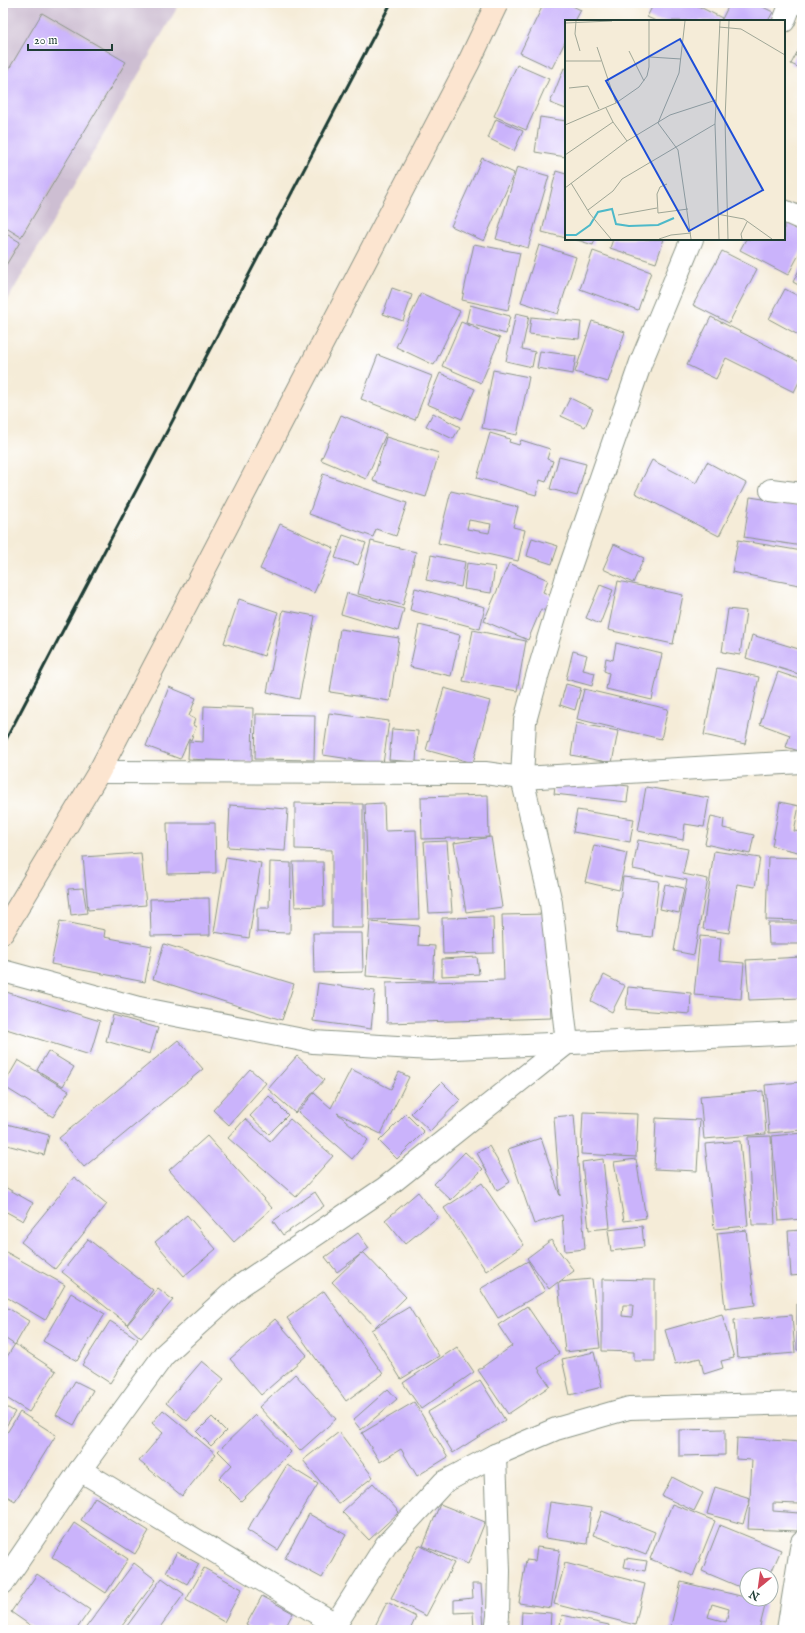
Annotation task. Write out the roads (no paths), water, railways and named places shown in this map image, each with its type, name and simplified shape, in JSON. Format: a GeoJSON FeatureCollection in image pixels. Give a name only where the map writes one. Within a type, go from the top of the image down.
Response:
{"type":"FeatureCollection","features":[{"type":"Feature","properties":{"kind":"main road"},"geometry":{"type":"LineString","coordinates":[[3,932],[99,772],[465,71],[492,5]]}},
{"type":"Feature","properties":{"kind":"street"},"geometry":{"type":"LineString","coordinates":[[784,20],[791,3]]}},
{"type":"Feature","properties":{"kind":"street"},"geometry":{"type":"LineString","coordinates":[[785,211],[802,219]]}},
{"type":"Feature","properties":{"kind":"street"},"geometry":{"type":"LineString","coordinates":[[567,1043],[551,903],[522,778],[525,721],[569,570],[641,362],[692,240]]}},
{"type":"Feature","properties":{"kind":"street"},"geometry":{"type":"LineString","coordinates":[[771,490],[802,494]]}},
{"type":"Feature","properties":{"kind":"street"},"geometry":{"type":"LineString","coordinates":[[99,772],[485,773],[522,778],[802,762]]}},
{"type":"Feature","properties":{"kind":"street"},"geometry":{"type":"LineString","coordinates":[[3,971],[139,1008],[313,1042],[431,1050],[802,1033]]}},
{"type":"Feature","properties":{"kind":"street"},"geometry":{"type":"LineString","coordinates":[[3,1583],[80,1470],[164,1355],[240,1286],[384,1188],[567,1043]]}},
{"type":"Feature","properties":{"kind":"street"},"geometry":{"type":"LineString","coordinates":[[80,1470],[333,1627],[386,1545],[444,1482],[495,1455],[556,1429],[629,1408],[802,1403]]}},
{"type":"Feature","properties":{"kind":"street"},"geometry":{"type":"LineString","coordinates":[[495,1455],[499,1571],[498,1616],[496,1630]]}},
{"type":"Feature","properties":{"kind":"street"},"geometry":{"type":"LineString","coordinates":[[788,1630],[802,1542]]}},
{"type":"Feature","properties":{"kind":"railway"},"geometry":{"type":"LineString","coordinates":[[3,745],[391,3]]}}]}
